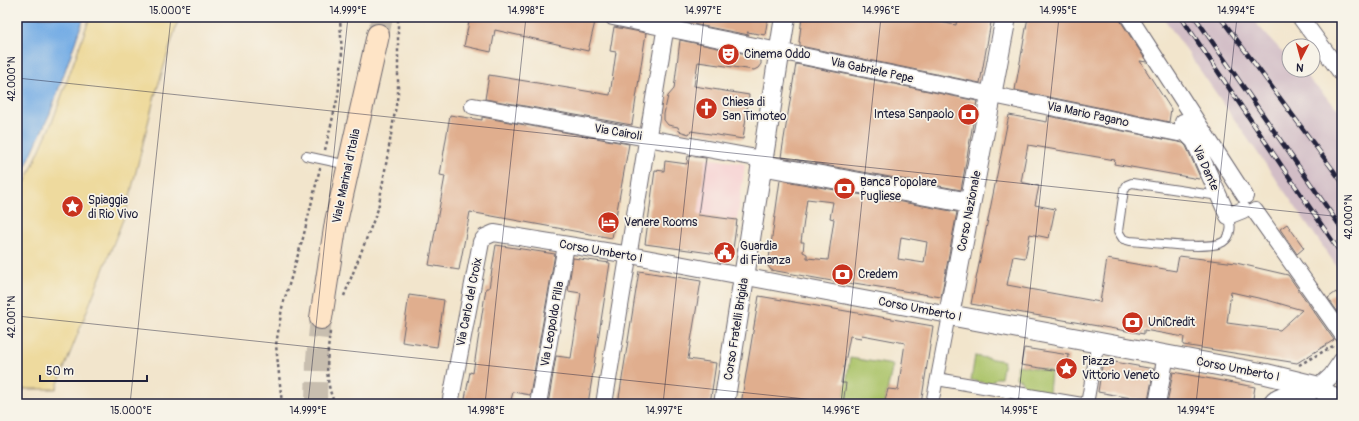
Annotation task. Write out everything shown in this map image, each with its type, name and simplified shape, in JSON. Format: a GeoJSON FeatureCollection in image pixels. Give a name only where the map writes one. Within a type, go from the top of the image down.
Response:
{"type":"FeatureCollection","features":[{"type":"Feature","properties":{"kind":"main road","name":"Viale Marinai d'Italia"},"geometry":{"type":"LineString","coordinates":[[326,324],[328,266],[348,165],[378,35]]}},
{"type":"Feature","properties":{"kind":"street","name":"Via Gabriele Pepe"},"geometry":{"type":"LineString","coordinates":[[613,17],[666,22],[780,51],[991,95]]}},
{"type":"Feature","properties":{"kind":"street","name":"Corso Fratelli Brigida"},"geometry":{"type":"LineString","coordinates":[[724,404],[785,17]]}},
{"type":"Feature","properties":{"kind":"street","name":"Corso Nazionale"},"geometry":{"type":"LineString","coordinates":[[932,404],[1006,17]]}},
{"type":"Feature","properties":{"kind":"street","name":"Via Dante"},"geometry":{"type":"LineString","coordinates":[[1128,17],[1172,84],[1248,206],[1342,334]]}},
{"type":"Feature","properties":{"kind":"street"},"geometry":{"type":"LineString","coordinates":[[1300,17],[1342,74]]}},
{"type":"Feature","properties":{"kind":"street"},"geometry":{"type":"LineString","coordinates":[[604,404],[630,255],[666,22]]}},
{"type":"Feature","properties":{"kind":"street","name":"Via Dante"},"geometry":{"type":"LineString","coordinates":[[1172,84],[1184,131],[1194,141],[1228,216]]}},
{"type":"Feature","properties":{"kind":"street","name":"Via Mario Pagano"},"geometry":{"type":"LineString","coordinates":[[991,95],[1178,133],[1184,131]]}},
{"type":"Feature","properties":{"kind":"street","name":"Via Cairoli"},"geometry":{"type":"LineString","coordinates":[[473,106],[648,138],[970,203]]}},
{"type":"Feature","properties":{"kind":"street"},"geometry":{"type":"LineString","coordinates":[[1228,216],[1248,206]]}},
{"type":"Feature","properties":{"kind":"street","name":"Via Carlo del Croix"},"geometry":{"type":"LineString","coordinates":[[451,402],[481,242],[485,237],[494,233],[520,236]]}},
{"type":"Feature","properties":{"kind":"street","name":"Corso Umberto I"},"geometry":{"type":"LineString","coordinates":[[520,236],[949,314],[1266,374],[1311,394]]}},
{"type":"Feature","properties":{"kind":"street","name":"Via Leopoldo Pilla"},"geometry":{"type":"LineString","coordinates":[[538,404],[566,245]]}},
{"type":"Feature","properties":{"kind":"street"},"geometry":{"type":"LineString","coordinates":[[1086,404],[1098,342]]}},
{"type":"Feature","properties":{"kind":"street"},"geometry":{"type":"LineString","coordinates":[[1157,404],[1166,355]]}},
{"type":"Feature","properties":{"kind":"street"},"geometry":{"type":"LineString","coordinates":[[1311,394],[1331,376],[1340,355]]}},
{"type":"Feature","properties":{"kind":"street"},"geometry":{"type":"LineString","coordinates":[[937,379],[1082,404]]}},
{"type":"Feature","properties":{"kind":"street"},"geometry":{"type":"LineString","coordinates":[[1274,400],[1311,394],[1339,404]]}},
{"type":"Feature","properties":{"kind":"lane"},"geometry":{"type":"LineString","coordinates":[[306,156],[348,165]]}},
{"type":"Feature","properties":{"kind":"lane"},"geometry":{"type":"LineString","coordinates":[[1219,196],[1132,183],[1127,185],[1124,190],[1118,231],[1123,239],[1130,241],[1208,246],[1223,242],[1228,237],[1231,230],[1228,216]]}},
{"type":"Feature","properties":{"kind":"path"},"geometry":{"type":"LineString","coordinates":[[282,404],[276,346],[282,308],[303,238],[338,96],[342,58],[340,17]]}},
{"type":"Feature","properties":{"kind":"path"},"geometry":{"type":"LineString","coordinates":[[341,302],[378,208],[398,94],[398,17]]}},
{"type":"Feature","properties":{"kind":"path"},"geometry":{"type":"LineString","coordinates":[[326,324],[326,362],[330,394],[335,404]]}},
{"type":"Feature","properties":{"kind":"path"},"geometry":{"type":"LineString","coordinates":[[1297,366],[1333,345],[1340,355]]}},
{"type":"Feature","properties":{"kind":"shaded area"},"geometry":{"type":"Polygon","coordinates":[[[1163,17],[1250,17],[1281,50],[1281,78],[1308,78],[1342,113],[1342,274],[1163,17]]]}},
{"type":"Feature","properties":{"kind":"shaded area"},"geometry":{"type":"Polygon","coordinates":[[[706,158],[745,164],[737,220],[698,215],[706,158]]]}},
{"type":"Feature","properties":{"kind":"green space"},"geometry":{"type":"Polygon","coordinates":[[[975,356],[1004,361],[1001,378],[996,378],[990,384],[971,380],[975,356]]]}},
{"type":"Feature","properties":{"kind":"green space"},"geometry":{"type":"Polygon","coordinates":[[[850,358],[893,365],[884,404],[843,403],[850,358]]]}},
{"type":"Feature","properties":{"kind":"green space"},"geometry":{"type":"Polygon","coordinates":[[[1018,365],[1051,371],[1049,393],[1025,389],[1021,380],[1016,378],[1018,365]]]}},
{"type":"Feature","properties":{"kind":"sand","name":"Spiaggia di Rio Vivo"},"geometry":{"type":"Polygon","coordinates":[[[90,17],[179,17],[154,99],[126,212],[56,389],[17,389],[17,201],[53,120],[90,17]]]}},
{"type":"Feature","properties":{"kind":"water"},"geometry":{"type":"Polygon","coordinates":[[[17,17],[84,17],[50,113],[17,185],[17,17]]]}},
{"type":"Feature","properties":{"kind":"building"},"geometry":{"type":"Polygon","coordinates":[[[470,17],[571,17],[595,22],[588,51],[495,30],[491,52],[464,46],[470,17]]]}},
{"type":"Feature","properties":{"kind":"building"},"geometry":{"type":"Polygon","coordinates":[[[683,17],[768,17],[765,35],[747,32],[749,35],[682,22],[683,17]]]}},
{"type":"Feature","properties":{"kind":"building"},"geometry":{"type":"Polygon","coordinates":[[[802,17],[935,17],[935,21],[956,25],[957,17],[992,17],[980,83],[800,46],[799,42],[802,17]]]}},
{"type":"Feature","properties":{"kind":"building"},"geometry":{"type":"Polygon","coordinates":[[[1028,17],[1118,17],[1147,62],[1140,61],[1171,109],[1169,122],[1015,90],[1028,17]]]}},
{"type":"Feature","properties":{"kind":"building"},"geometry":{"type":"Polygon","coordinates":[[[614,27],[646,33],[632,125],[485,99],[489,75],[610,95],[616,52],[610,51],[614,27]]]}},
{"type":"Feature","properties":{"kind":"building","name":"Chiesa di San Timoteo"},"geometry":{"type":"Polygon","coordinates":[[[680,40],[761,57],[761,64],[754,70],[698,62],[694,86],[749,95],[743,139],[691,131],[689,134],[679,131],[678,127],[668,125],[664,120],[668,96],[674,89],[680,40]]]}},
{"type":"Feature","properties":{"kind":"building"},"geometry":{"type":"Polygon","coordinates":[[[796,64],[977,101],[961,190],[781,157],[796,64]]]}},
{"type":"Feature","properties":{"kind":"building"},"geometry":{"type":"Polygon","coordinates":[[[450,115],[482,120],[482,117],[629,144],[612,238],[470,212],[459,270],[429,265],[445,176],[440,175],[450,115]]]}},
{"type":"Feature","properties":{"kind":"building"},"geometry":{"type":"Polygon","coordinates":[[[1009,115],[1047,122],[1048,116],[1183,143],[1186,146],[1200,177],[1199,179],[1114,164],[1115,160],[1028,145],[1021,182],[1039,186],[1035,205],[1055,209],[1049,238],[1030,234],[1025,258],[1013,256],[1007,285],[1100,302],[1107,259],[1176,271],[1179,256],[1236,263],[1288,275],[1334,340],[1297,363],[1183,345],[1184,337],[1144,330],[1144,334],[971,304],[1009,115]],[[1231,292],[1227,323],[1280,330],[1302,310],[1231,292]]]}},
{"type":"Feature","properties":{"kind":"building"},"geometry":{"type":"Polygon","coordinates":[[[688,156],[706,158],[698,215],[737,220],[732,256],[645,244],[655,170],[664,171],[665,161],[687,164],[688,156]]]}},
{"type":"Feature","properties":{"kind":"building"},"geometry":{"type":"Polygon","coordinates":[[[780,180],[957,212],[941,297],[854,283],[854,285],[771,270],[768,266],[780,180]],[[807,199],[801,242],[804,242],[803,252],[807,254],[807,258],[828,260],[834,219],[830,218],[833,202],[807,199]],[[901,237],[898,259],[924,263],[927,242],[901,237]]]}},
{"type":"Feature","properties":{"kind":"building"},"geometry":{"type":"Polygon","coordinates":[[[1287,224],[1304,248],[1297,254],[1280,229],[1287,224]]]}},
{"type":"Feature","properties":{"kind":"building"},"geometry":{"type":"Polygon","coordinates":[[[496,245],[555,254],[530,395],[513,392],[510,404],[464,404],[470,372],[473,373],[486,288],[489,288],[496,245]]]}},
{"type":"Feature","properties":{"kind":"building"},"geometry":{"type":"Polygon","coordinates":[[[573,258],[610,263],[588,404],[548,404],[556,356],[571,358],[581,293],[568,291],[573,258]]]}},
{"type":"Feature","properties":{"kind":"building"},"geometry":{"type":"Polygon","coordinates":[[[639,271],[701,281],[688,359],[716,363],[710,404],[618,404],[639,271]]]}},
{"type":"Feature","properties":{"kind":"building"},"geometry":{"type":"Polygon","coordinates":[[[1336,292],[1342,301],[1342,318],[1328,298],[1336,292]]]}},
{"type":"Feature","properties":{"kind":"building"},"geometry":{"type":"Polygon","coordinates":[[[409,295],[444,300],[437,347],[402,342],[409,295]]]}},
{"type":"Feature","properties":{"kind":"building"},"geometry":{"type":"Polygon","coordinates":[[[759,296],[933,326],[921,404],[884,404],[888,389],[898,390],[905,343],[862,335],[861,338],[850,336],[841,383],[846,383],[843,404],[741,404],[759,296]]]}},
{"type":"Feature","properties":{"kind":"building"},"geometry":{"type":"Polygon","coordinates":[[[1024,348],[1069,355],[1067,372],[1021,365],[1024,348]]]}},
{"type":"Feature","properties":{"kind":"building"},"geometry":{"type":"Polygon","coordinates":[[[1103,360],[1154,369],[1148,401],[1098,392],[1103,360]]]}},
{"type":"Feature","properties":{"kind":"building"},"geometry":{"type":"Polygon","coordinates":[[[1173,372],[1255,387],[1252,404],[1167,404],[1173,372]]]}},
{"type":"Feature","properties":{"kind":"tunnel"},"geometry":{"type":"LineString","coordinates":[[378,35],[382,17]]}},
{"type":"Feature","properties":{"kind":"tunnel"},"geometry":{"type":"LineString","coordinates":[[316,404],[317,359],[321,318]]}},
{"type":"Feature","properties":{"kind":"railway"},"geometry":{"type":"LineString","coordinates":[[1181,17],[1342,255]]}},
{"type":"Feature","properties":{"kind":"railway"},"geometry":{"type":"LineString","coordinates":[[1195,17],[1342,229]]}},
{"type":"Feature","properties":{"kind":"railway"},"geometry":{"type":"LineString","coordinates":[[1220,17],[1342,182]]}},
{"type":"Feature","properties":{"kind":"place","name":"Cinema Oddo"},"geometry":{"type":"Point","coordinates":[729,54]}},
{"type":"Feature","properties":{"kind":"place","name":"Chiesa di San Timoteo"},"geometry":{"type":"Point","coordinates":[706,109]}},
{"type":"Feature","properties":{"kind":"place","name":"Intesa Sanpaolo"},"geometry":{"type":"Point","coordinates":[969,114]}},
{"type":"Feature","properties":{"kind":"place","name":"Banca Popolare Pugliese"},"geometry":{"type":"Point","coordinates":[845,189]}},
{"type":"Feature","properties":{"kind":"place","name":"Spiaggia di Rio Vivo"},"geometry":{"type":"Point","coordinates":[72,207]}},
{"type":"Feature","properties":{"kind":"place","name":"Venere Rooms"},"geometry":{"type":"Point","coordinates":[608,222]}},
{"type":"Feature","properties":{"kind":"place","name":"Guardia di Finanza"},"geometry":{"type":"Point","coordinates":[724,253]}},
{"type":"Feature","properties":{"kind":"place","name":"Credem"},"geometry":{"type":"Point","coordinates":[842,274]}},
{"type":"Feature","properties":{"kind":"place","name":"UniCredit"},"geometry":{"type":"Point","coordinates":[1133,322]}},
{"type":"Feature","properties":{"kind":"place","name":"Piazza Vittorio Veneto"},"geometry":{"type":"Point","coordinates":[1066,368]}}]}
